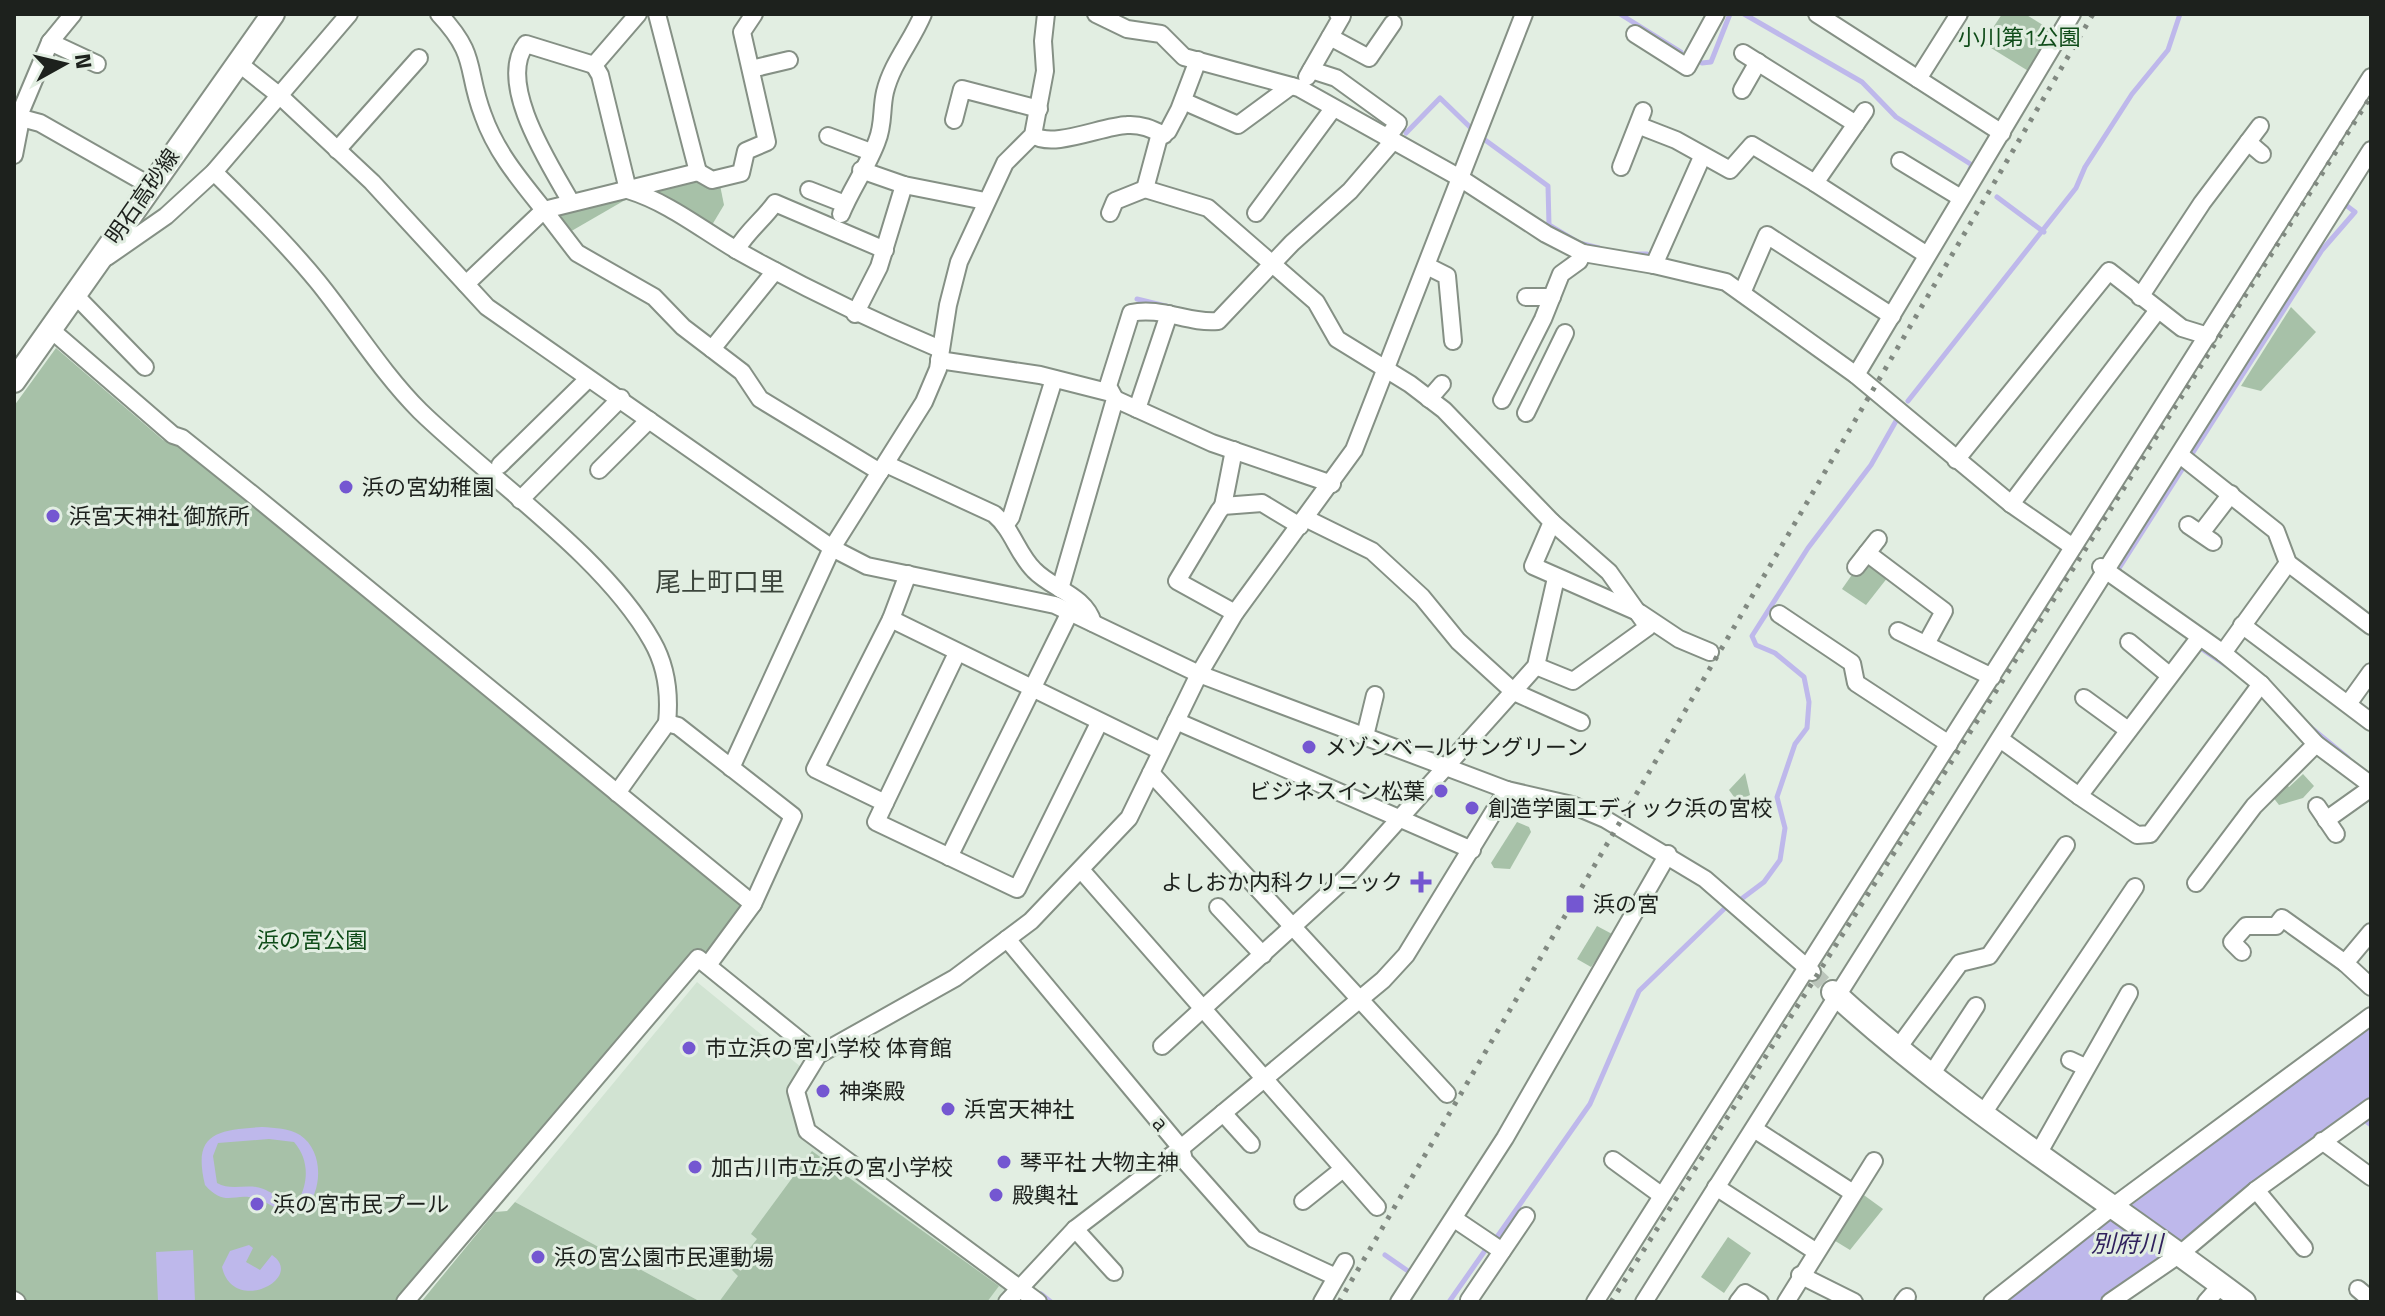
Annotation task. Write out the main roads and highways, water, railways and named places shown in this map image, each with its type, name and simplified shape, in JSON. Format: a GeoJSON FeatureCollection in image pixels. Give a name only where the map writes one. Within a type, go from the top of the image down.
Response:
{"type":"FeatureCollection","features":[{"type":"Feature","properties":{"kind":"water","name":"別府川"},"geometry":{"type":"Polygon","coordinates":[[[2371,1027],[2371,1098],[2098,1302],[2001,1302],[2371,1027]]]}},
{"type":"Feature","properties":{"kind":"water"},"geometry":{"type":"Polygon","coordinates":[[[262,1127],[300,1135],[313,1151],[317,1161],[317,1182],[315,1193],[304,1210],[285,1211],[249,1197],[225,1198],[205,1185],[202,1154],[212,1137],[233,1130],[262,1127]],[[269,1139],[218,1143],[213,1156],[217,1183],[231,1187],[256,1187],[286,1200],[298,1201],[306,1171],[294,1142],[269,1139]]]}},
{"type":"Feature","properties":{"kind":"water"},"geometry":{"type":"Polygon","coordinates":[[[249,1245],[253,1248],[246,1262],[260,1270],[272,1255],[280,1264],[280,1273],[274,1282],[252,1291],[239,1289],[229,1281],[222,1267],[230,1251],[249,1245]]]}},
{"type":"Feature","properties":{"kind":"water"},"geometry":{"type":"Polygon","coordinates":[[[193,1250],[195,1302],[158,1302],[156,1252],[193,1250]]]}},
{"type":"Feature","properties":{"kind":"waterway"},"geometry":{"type":"LineString","coordinates":[[1620,14],[1681,52]]}},
{"type":"Feature","properties":{"kind":"waterway"},"geometry":{"type":"LineString","coordinates":[[1702,63],[1711,62],[1730,14]]}},
{"type":"Feature","properties":{"kind":"waterway"},"geometry":{"type":"LineString","coordinates":[[1744,14],[1862,82],[1896,117],[1972,165],[1970,169]]}},
{"type":"Feature","properties":{"kind":"waterway"},"geometry":{"type":"LineString","coordinates":[[1908,401],[2076,188],[2085,167],[2132,94],[2168,50],[2180,14]]}},
{"type":"Feature","properties":{"kind":"waterway"},"geometry":{"type":"LineString","coordinates":[[1406,133],[1440,98],[1474,131]]}},
{"type":"Feature","properties":{"kind":"waterway"},"geometry":{"type":"LineString","coordinates":[[1481,137],[1548,186],[1549,225],[1579,243],[1599,248]]}},
{"type":"Feature","properties":{"kind":"waterway"},"geometry":{"type":"LineString","coordinates":[[1997,197],[2044,232]]}},
{"type":"Feature","properties":{"kind":"waterway"},"geometry":{"type":"LineString","coordinates":[[2116,573],[2322,250],[2355,212],[2347,206]]}},
{"type":"Feature","properties":{"kind":"waterway"},"geometry":{"type":"LineString","coordinates":[[1294,231],[1314,213]]}},
{"type":"Feature","properties":{"kind":"waterway"},"geometry":{"type":"LineString","coordinates":[[1632,254],[1647,254]]}},
{"type":"Feature","properties":{"kind":"waterway"},"geometry":{"type":"LineString","coordinates":[[1137,299],[1186,311]]}},
{"type":"Feature","properties":{"kind":"waterway"},"geometry":{"type":"LineString","coordinates":[[1740,900],[1764,882],[1780,860],[1785,828],[1777,797],[1795,744],[1807,728],[1809,702],[1804,677],[1775,653],[1756,645],[1752,636],[1808,548],[1871,465],[1896,421]]}},
{"type":"Feature","properties":{"kind":"waterway"},"geometry":{"type":"LineString","coordinates":[[2196,645],[2227,666]]}},
{"type":"Feature","properties":{"kind":"waterway"},"geometry":{"type":"LineString","coordinates":[[2309,726],[2348,758]]}},
{"type":"Feature","properties":{"kind":"waterway"},"geometry":{"type":"LineString","coordinates":[[1497,1237],[1590,1104],[1639,991],[1725,908]]}},
{"type":"Feature","properties":{"kind":"waterway"},"geometry":{"type":"LineString","coordinates":[[2367,1122],[2371,1125]]}},
{"type":"Feature","properties":{"kind":"waterway"},"geometry":{"type":"LineString","coordinates":[[1449,1302],[1484,1252]]}},
{"type":"Feature","properties":{"kind":"waterway"},"geometry":{"type":"LineString","coordinates":[[1385,1255],[1408,1271]]}},
{"type":"Feature","properties":{"kind":"waterway"},"geometry":{"type":"LineString","coordinates":[[1041,1294],[1051,1302]]}},
{"type":"Feature","properties":{"kind":"tunnel"},"geometry":{"type":"LineString","coordinates":[[1812,972],[1833,992]]}},
{"type":"Feature","properties":{"kind":"railway"},"geometry":{"type":"LineString","coordinates":[[1339,1302],[2093,14]]}},
{"type":"Feature","properties":{"kind":"railway"},"geometry":{"type":"LineString","coordinates":[[1611,1302],[2371,96]]}},
{"type":"Feature","properties":{"kind":"place","name":"浜の宮幼稚園"},"geometry":{"type":"Point","coordinates":[346,487]}},
{"type":"Feature","properties":{"kind":"place","name":"浜宮天神社 御旅所"},"geometry":{"type":"Point","coordinates":[53,516]}},
{"type":"Feature","properties":{"kind":"place","name":"メゾンベールサングリーン"},"geometry":{"type":"Point","coordinates":[1309,747]}},
{"type":"Feature","properties":{"kind":"place","name":"ビジネスイン松葉"},"geometry":{"type":"Point","coordinates":[1441,791]}},
{"type":"Feature","properties":{"kind":"place","name":"創造学園エディック浜の宮校"},"geometry":{"type":"Point","coordinates":[1472,808]}},
{"type":"Feature","properties":{"kind":"place","name":"よしおか内科クリニック"},"geometry":{"type":"Point","coordinates":[1421,882]}},
{"type":"Feature","properties":{"kind":"place","name":"浜の宮"},"geometry":{"type":"Point","coordinates":[1575,904]}},
{"type":"Feature","properties":{"kind":"place","name":"市立浜の宮小学校 体育館"},"geometry":{"type":"Point","coordinates":[689,1048]}},
{"type":"Feature","properties":{"kind":"place","name":"神楽殿"},"geometry":{"type":"Point","coordinates":[823,1091]}},
{"type":"Feature","properties":{"kind":"place","name":"浜宮天神社"},"geometry":{"type":"Point","coordinates":[948,1109]}},
{"type":"Feature","properties":{"kind":"place","name":"琴平社 大物主神"},"geometry":{"type":"Point","coordinates":[1004,1162]}},
{"type":"Feature","properties":{"kind":"place","name":"加古川市立浜の宮小学校"},"geometry":{"type":"Point","coordinates":[695,1167]}},
{"type":"Feature","properties":{"kind":"place","name":"殿輿社"},"geometry":{"type":"Point","coordinates":[996,1195]}},
{"type":"Feature","properties":{"kind":"place","name":"浜の宮市民プール"},"geometry":{"type":"Point","coordinates":[257,1204]}},
{"type":"Feature","properties":{"kind":"place","name":"浜の宮公園市民運動場"},"geometry":{"type":"Point","coordinates":[538,1257]}},
{"type":"Feature","properties":{"kind":"district","name":"尾上町口里"},"geometry":{"type":"Point","coordinates":[720,582]}},
{"type":"Feature","properties":{"kind":"park label","name":"小川第1公園"},"geometry":{"type":"Point","coordinates":[2019,37]}},
{"type":"Feature","properties":{"kind":"park label","name":"浜の宮公園"},"geometry":{"type":"Point","coordinates":[312,940]}}]}
